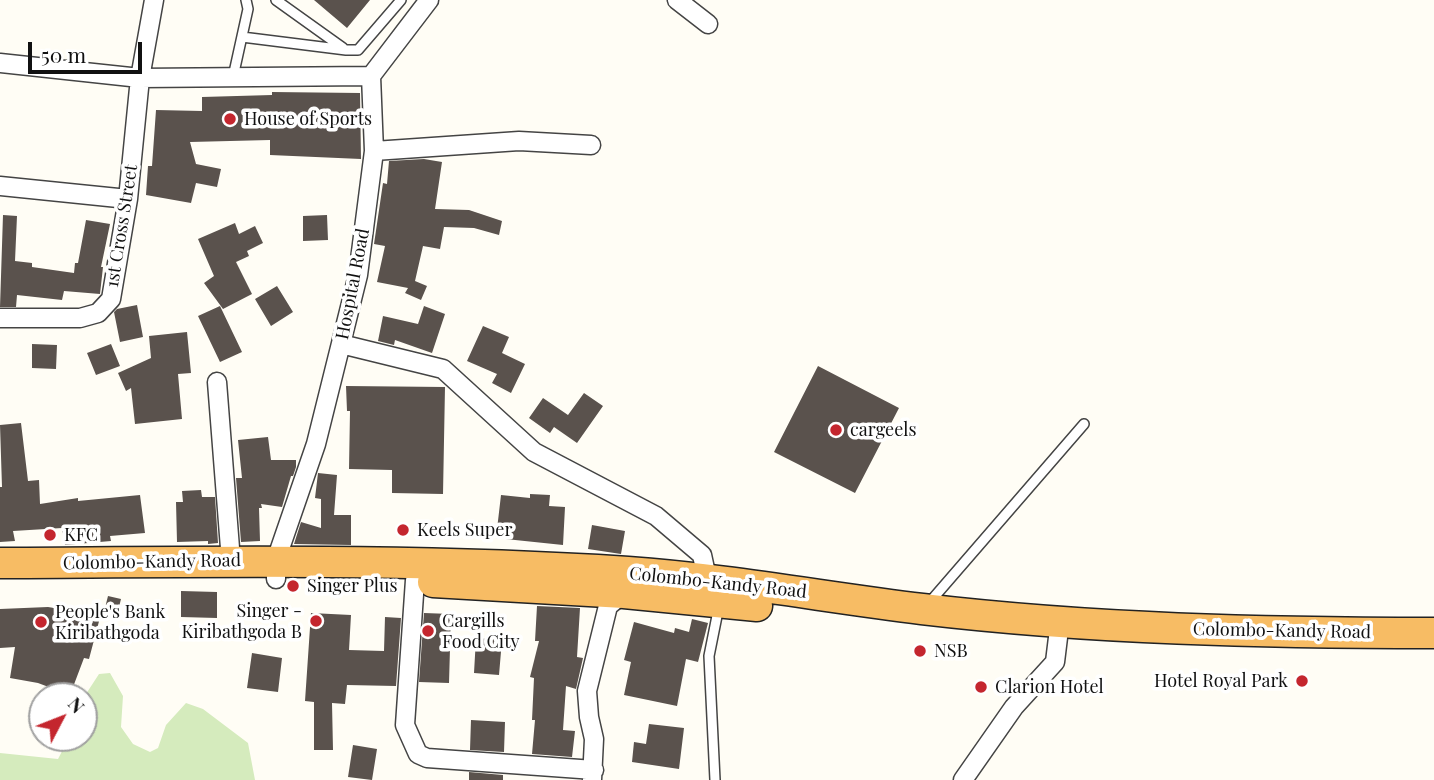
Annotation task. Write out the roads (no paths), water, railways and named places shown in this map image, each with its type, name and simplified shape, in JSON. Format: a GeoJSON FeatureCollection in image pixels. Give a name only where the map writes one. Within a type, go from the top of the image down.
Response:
{"type":"FeatureCollection","features":[{"type":"Feature","properties":{"kind":"highway","name":"Colombo-Kandy Road"},"geometry":{"type":"LineString","coordinates":[[0,563],[231,561],[276,569],[415,580],[626,583],[923,609],[1189,649],[1434,651]]}},
{"type":"Feature","properties":{"kind":"highway","name":"Colombo-Kandy Road"},"geometry":{"type":"LineString","coordinates":[[0,581],[475,563],[626,583]]}},
{"type":"Feature","properties":{"kind":"highway","name":"Colombo-Kandy Road"},"geometry":{"type":"LineString","coordinates":[[713,589],[910,626],[1434,634]]}},
{"type":"Feature","properties":{"kind":"street","name":"1st Cross Street"},"geometry":{"type":"LineString","coordinates":[[0,318],[80,318],[98,313],[111,299],[128,200],[140,78],[154,0]]}},
{"type":"Feature","properties":{"kind":"street"},"geometry":{"type":"LineString","coordinates":[[0,63],[140,78],[371,76],[429,0]]}},
{"type":"Feature","properties":{"kind":"street"},"geometry":{"type":"LineString","coordinates":[[677,0],[708,23]]}},
{"type":"Feature","properties":{"kind":"street","name":"Hospital Road"},"geometry":{"type":"LineString","coordinates":[[276,569],[316,444],[358,275],[374,151],[371,76]]}},
{"type":"Feature","properties":{"kind":"street"},"geometry":{"type":"LineString","coordinates":[[374,151],[519,141],[591,145]]}},
{"type":"Feature","properties":{"kind":"street"},"geometry":{"type":"LineString","coordinates":[[0,186],[128,200]]}},
{"type":"Feature","properties":{"kind":"street"},"geometry":{"type":"LineString","coordinates":[[341,344],[443,369],[534,452],[656,516],[702,555],[713,589]]}},
{"type":"Feature","properties":{"kind":"street"},"geometry":{"type":"LineString","coordinates":[[217,382],[231,561]]}},
{"type":"Feature","properties":{"kind":"street"},"geometry":{"type":"LineString","coordinates":[[415,580],[405,724],[418,754],[428,758],[593,775],[594,739],[587,691],[608,606],[626,583]]}},
{"type":"Feature","properties":{"kind":"street"},"geometry":{"type":"LineString","coordinates":[[962,780],[1014,707],[1055,662],[1059,630]]}},
{"type":"Feature","properties":{"kind":"lane"},"geometry":{"type":"LineString","coordinates":[[233,77],[248,9],[246,0]]}},
{"type":"Feature","properties":{"kind":"lane"},"geometry":{"type":"LineString","coordinates":[[276,0],[346,50]]}},
{"type":"Feature","properties":{"kind":"lane"},"geometry":{"type":"LineString","coordinates":[[242,37],[358,50],[401,0]]}},
{"type":"Feature","properties":{"kind":"lane"},"geometry":{"type":"LineString","coordinates":[[923,609],[1084,424]]}},
{"type":"Feature","properties":{"kind":"lane"},"geometry":{"type":"LineString","coordinates":[[713,589],[709,656],[715,780]]}},
{"type":"Feature","properties":{"kind":"place","name":"House of Sports"},"geometry":{"type":"Point","coordinates":[230,119]}},
{"type":"Feature","properties":{"kind":"place","name":"cargeels"},"geometry":{"type":"Point","coordinates":[836,430]}},
{"type":"Feature","properties":{"kind":"place","name":"Keels Super"},"geometry":{"type":"Point","coordinates":[403,530]}},
{"type":"Feature","properties":{"kind":"place","name":"KFC"},"geometry":{"type":"Point","coordinates":[50,535]}},
{"type":"Feature","properties":{"kind":"place","name":"Singer Plus"},"geometry":{"type":"Point","coordinates":[293,586]}},
{"type":"Feature","properties":{"kind":"place","name":"Singer - Kiribathgoda B"},"geometry":{"type":"Point","coordinates":[316,621]}},
{"type":"Feature","properties":{"kind":"place","name":"People's Bank Kiribathgoda"},"geometry":{"type":"Point","coordinates":[41,622]}},
{"type":"Feature","properties":{"kind":"place","name":"Cargills Food City"},"geometry":{"type":"Point","coordinates":[428,631]}},
{"type":"Feature","properties":{"kind":"place","name":"NSB"},"geometry":{"type":"Point","coordinates":[920,651]}},
{"type":"Feature","properties":{"kind":"place","name":"Hotel Royal Park"},"geometry":{"type":"Point","coordinates":[1302,681]}},
{"type":"Feature","properties":{"kind":"place","name":"Clarion Hotel"},"geometry":{"type":"Point","coordinates":[981,687]}}]}
